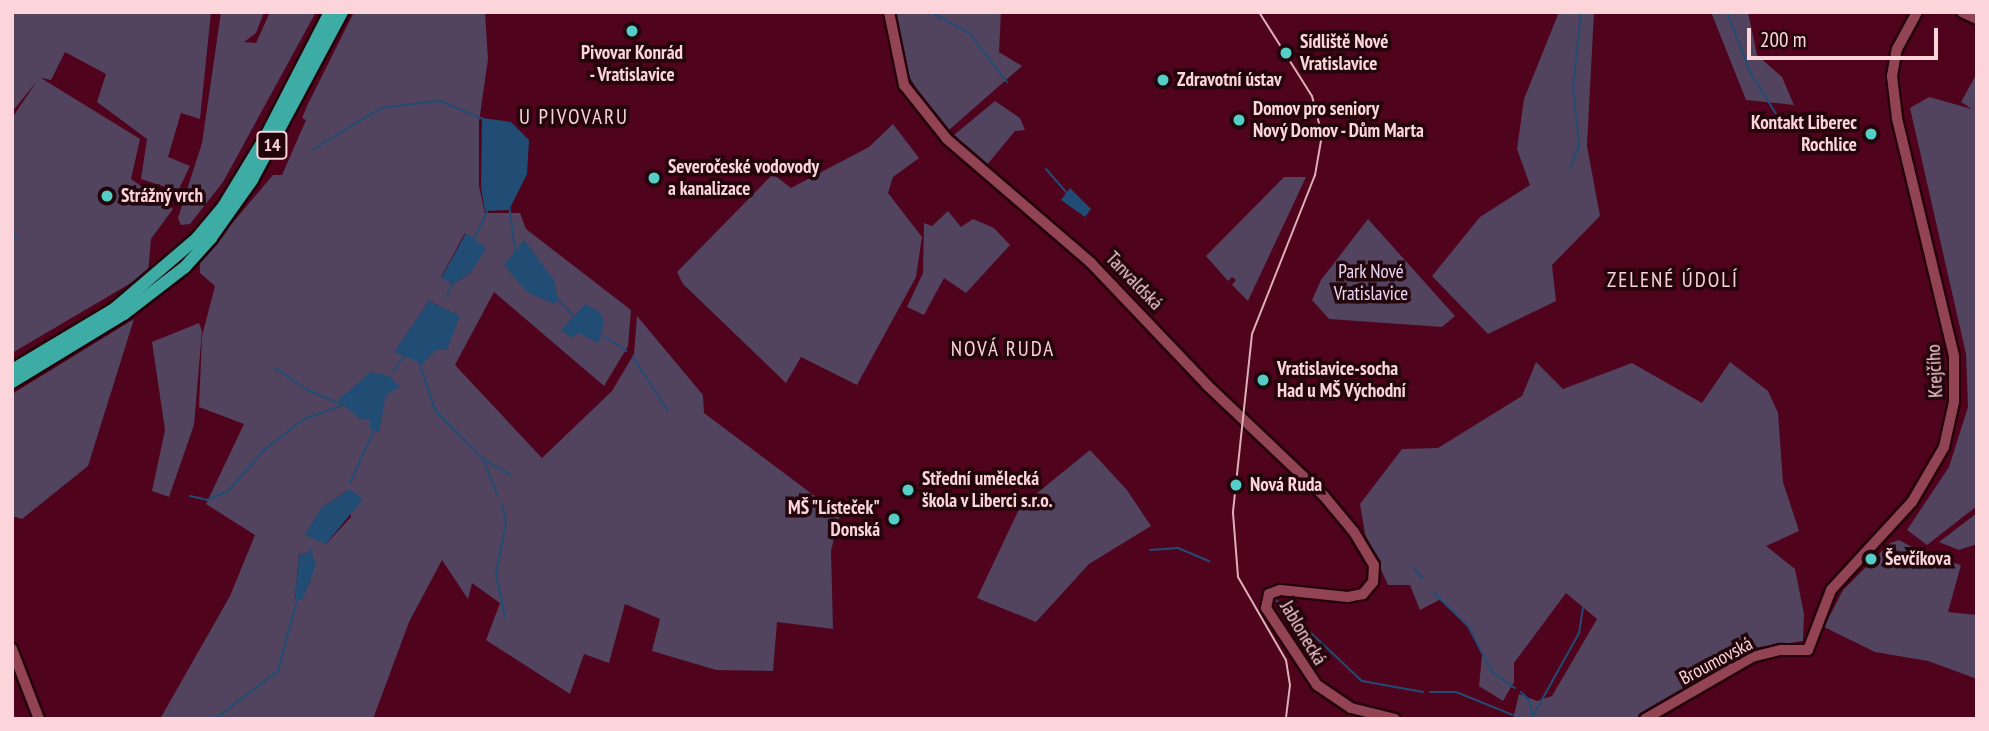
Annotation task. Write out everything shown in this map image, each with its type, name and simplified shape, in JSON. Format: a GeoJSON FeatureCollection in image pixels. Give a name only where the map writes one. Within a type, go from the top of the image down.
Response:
{"type":"FeatureCollection","features":[{"type":"Feature","properties":{"kind":"highway","name":"14"},"geometry":{"type":"LineString","coordinates":[[181,262],[223,206],[265,138],[330,12]]}},
{"type":"Feature","properties":{"kind":"highway","name":"14"},"geometry":{"type":"LineString","coordinates":[[12,382],[124,314],[218,230],[252,180],[342,12]]}},
{"type":"Feature","properties":{"kind":"highway","name":"14"},"geometry":{"type":"LineString","coordinates":[[12,370],[163,278]]}},
{"type":"Feature","properties":{"kind":"main road","name":"Tanvaldská"},"geometry":{"type":"LineString","coordinates":[[889,12],[904,85],[947,139],[1091,262],[1207,385],[1324,496],[1360,542],[1374,569]]}},
{"type":"Feature","properties":{"kind":"main road","name":"Krejčího"},"geometry":{"type":"LineString","coordinates":[[1808,650],[1822,604],[1925,485],[1951,425],[1955,378],[1950,331],[1897,118],[1892,76],[1897,49],[1917,12]]}},
{"type":"Feature","properties":{"kind":"main road"},"geometry":{"type":"LineString","coordinates":[[1962,12],[1977,19]]}},
{"type":"Feature","properties":{"kind":"main road","name":"Jablonecká"},"geometry":{"type":"LineString","coordinates":[[1374,569],[1368,589],[1356,597],[1280,590],[1269,594],[1265,605],[1317,685],[1351,708],[1395,719]]}},
{"type":"Feature","properties":{"kind":"main road"},"geometry":{"type":"LineString","coordinates":[[12,649],[39,719]]}},
{"type":"Feature","properties":{"kind":"main road","name":"Broumovská"},"geometry":{"type":"LineString","coordinates":[[1645,719],[1752,657],[1781,650],[1808,650]]}},
{"type":"Feature","properties":{"kind":"green space"},"geometry":{"type":"Polygon","coordinates":[[[12,12],[211,12],[200,119],[181,113],[168,157],[190,166],[178,191],[141,179],[147,139],[97,102],[106,74],[65,52],[51,80],[41,78],[140,139],[131,179],[173,209],[151,239],[148,273],[12,353],[12,118],[37,81],[12,112],[12,12]]]}},
{"type":"Feature","properties":{"kind":"green space"},"geometry":{"type":"Polygon","coordinates":[[[221,12],[264,12],[256,33],[244,42],[256,43],[270,12],[316,12],[223,182],[190,224],[181,225],[178,218],[202,143],[221,12]]]}},
{"type":"Feature","properties":{"kind":"green space"},"geometry":{"type":"Polygon","coordinates":[[[354,12],[485,12],[488,59],[479,122],[479,186],[485,213],[520,213],[526,229],[631,310],[628,346],[604,386],[494,292],[455,365],[542,458],[612,391],[634,354],[637,316],[703,395],[704,413],[840,515],[831,551],[833,629],[777,622],[773,671],[716,670],[652,651],[660,619],[625,604],[609,663],[584,654],[570,694],[486,640],[500,603],[472,583],[468,599],[442,560],[409,622],[373,719],[160,719],[230,596],[255,535],[206,504],[244,424],[199,407],[202,336],[215,286],[200,273],[200,261],[273,175],[282,175],[306,120],[302,118],[354,12]],[[465,233],[441,277],[453,284],[471,272],[465,233]],[[429,301],[395,352],[447,349],[459,316],[429,301]],[[350,489],[321,508],[326,544],[351,517],[350,489]],[[311,552],[299,555],[295,599],[310,583],[311,552]]]}},
{"type":"Feature","properties":{"kind":"green space"},"geometry":{"type":"Polygon","coordinates":[[[892,12],[1001,12],[999,52],[1022,66],[949,130],[928,107],[905,70],[892,12]]]}},
{"type":"Feature","properties":{"kind":"green space"},"geometry":{"type":"Polygon","coordinates":[[[1559,12],[1594,12],[1587,146],[1600,216],[1552,265],[1556,301],[1488,334],[1432,276],[1480,217],[1530,185],[1517,149],[1524,99],[1559,12]]]}},
{"type":"Feature","properties":{"kind":"green space"},"geometry":{"type":"Polygon","coordinates":[[[1711,12],[1748,12],[1757,55],[1782,77],[1794,105],[1746,100],[1711,12]]]}},
{"type":"Feature","properties":{"kind":"green space"},"geometry":{"type":"Polygon","coordinates":[[[1977,73],[1977,506],[1927,545],[1907,530],[1949,467],[1968,407],[1966,354],[1910,108],[1929,97],[1972,109],[1961,102],[1977,73]]]}},
{"type":"Feature","properties":{"kind":"green space"},"geometry":{"type":"Polygon","coordinates":[[[995,101],[1020,118],[1025,130],[1015,131],[986,166],[954,135],[995,101]]]}},
{"type":"Feature","properties":{"kind":"green space"},"geometry":{"type":"Polygon","coordinates":[[[893,124],[919,158],[893,177],[888,193],[922,237],[916,277],[857,385],[801,357],[786,383],[683,284],[677,272],[773,174],[791,188],[869,147],[893,124]]]}},
{"type":"Feature","properties":{"kind":"green space"},"geometry":{"type":"Polygon","coordinates":[[[1284,177],[1306,177],[1248,301],[1232,285],[1236,280],[1232,277],[1228,281],[1206,256],[1284,177]]]}},
{"type":"Feature","properties":{"kind":"green space"},"geometry":{"type":"Polygon","coordinates":[[[948,211],[961,227],[973,219],[994,228],[1010,245],[966,293],[944,278],[924,315],[907,307],[923,273],[924,223],[932,226],[948,211]]]}},
{"type":"Feature","properties":{"kind":"green space","name":"Park Nové Vratislavice"},"geometry":{"type":"Polygon","coordinates":[[[1368,219],[1455,316],[1442,327],[1329,319],[1312,300],[1321,280],[1368,219]]]}},
{"type":"Feature","properties":{"kind":"green space"},"geometry":{"type":"Polygon","coordinates":[[[134,319],[88,466],[22,519],[12,516],[12,394],[134,319]]]}},
{"type":"Feature","properties":{"kind":"green space"},"geometry":{"type":"Polygon","coordinates":[[[199,323],[202,331],[194,425],[169,497],[152,491],[165,430],[152,342],[199,323]]]}},
{"type":"Feature","properties":{"kind":"green space"},"geometry":{"type":"Polygon","coordinates":[[[1536,362],[1563,389],[1632,363],[1702,403],[1730,362],[1768,391],[1778,413],[1783,482],[1799,531],[1766,546],[1795,569],[1804,614],[1803,641],[1759,647],[1634,719],[1513,719],[1519,694],[1537,701],[1552,696],[1597,619],[1566,593],[1514,663],[1514,682],[1503,701],[1479,686],[1482,655],[1473,633],[1441,599],[1420,610],[1410,585],[1388,585],[1365,534],[1360,504],[1402,449],[1438,448],[1522,396],[1536,362]]]}},
{"type":"Feature","properties":{"kind":"green space"},"geometry":{"type":"Polygon","coordinates":[[[1090,450],[1127,490],[1151,526],[1089,564],[1036,622],[977,598],[1020,507],[1090,450]]]}},
{"type":"Feature","properties":{"kind":"green space"},"geometry":{"type":"Polygon","coordinates":[[[1977,513],[1977,544],[1959,550],[1939,542],[1977,513]]]}},
{"type":"Feature","properties":{"kind":"green space"},"geometry":{"type":"Polygon","coordinates":[[[1899,540],[1925,554],[1961,565],[1948,612],[1977,615],[1977,679],[1928,661],[1875,652],[1824,627],[1843,590],[1890,543],[1899,540]]]}},
{"type":"Feature","properties":{"kind":"water"},"geometry":{"type":"Polygon","coordinates":[[[482,118],[511,122],[529,140],[527,174],[509,210],[485,211],[481,188],[482,118]]]}},
{"type":"Feature","properties":{"kind":"water"},"geometry":{"type":"Polygon","coordinates":[[[1070,188],[1091,209],[1085,217],[1061,200],[1070,188]]]}},
{"type":"Feature","properties":{"kind":"water"},"geometry":{"type":"Polygon","coordinates":[[[466,233],[486,248],[471,272],[453,284],[441,278],[466,233]]]}},
{"type":"Feature","properties":{"kind":"water"},"geometry":{"type":"Polygon","coordinates":[[[524,240],[554,280],[558,299],[554,304],[527,292],[504,265],[524,240]]]}},
{"type":"Feature","properties":{"kind":"water"},"geometry":{"type":"Polygon","coordinates":[[[429,301],[460,316],[447,349],[436,350],[423,364],[394,352],[429,301]]]}},
{"type":"Feature","properties":{"kind":"water"},"geometry":{"type":"Polygon","coordinates":[[[585,304],[600,312],[604,323],[599,343],[578,333],[572,338],[561,330],[585,304]]]}},
{"type":"Feature","properties":{"kind":"water"},"geometry":{"type":"Polygon","coordinates":[[[371,372],[390,376],[400,387],[386,395],[379,432],[370,428],[370,420],[360,419],[338,400],[371,372]]]}},
{"type":"Feature","properties":{"kind":"water"},"geometry":{"type":"Polygon","coordinates":[[[350,489],[363,499],[326,544],[305,535],[321,508],[350,489]]]}},
{"type":"Feature","properties":{"kind":"water"},"geometry":{"type":"Polygon","coordinates":[[[311,552],[316,564],[310,582],[302,600],[295,599],[299,555],[311,552]]]}},
{"type":"Feature","properties":{"kind":"waterway"},"geometry":{"type":"LineString","coordinates":[[931,12],[969,33],[1007,82]]}},
{"type":"Feature","properties":{"kind":"waterway"},"geometry":{"type":"LineString","coordinates":[[1570,168],[1579,146],[1573,86],[1581,12]]}},
{"type":"Feature","properties":{"kind":"waterway"},"geometry":{"type":"LineString","coordinates":[[1727,12],[1750,72],[1776,114]]}},
{"type":"Feature","properties":{"kind":"waterway"},"geometry":{"type":"LineString","coordinates":[[312,150],[381,108],[440,101],[483,119]]}},
{"type":"Feature","properties":{"kind":"waterway"},"geometry":{"type":"LineString","coordinates":[[1046,169],[1067,193]]}},
{"type":"Feature","properties":{"kind":"waterway"},"geometry":{"type":"LineString","coordinates":[[509,204],[515,250]]}},
{"type":"Feature","properties":{"kind":"waterway"},"geometry":{"type":"LineString","coordinates":[[474,239],[487,212]]}},
{"type":"Feature","properties":{"kind":"waterway"},"geometry":{"type":"LineString","coordinates":[[12,234],[17,238]]}},
{"type":"Feature","properties":{"kind":"waterway"},"geometry":{"type":"LineString","coordinates":[[447,296],[452,285]]}},
{"type":"Feature","properties":{"kind":"waterway"},"geometry":{"type":"LineString","coordinates":[[557,299],[573,315]]}},
{"type":"Feature","properties":{"kind":"waterway"},"geometry":{"type":"LineString","coordinates":[[604,336],[626,351]]}},
{"type":"Feature","properties":{"kind":"waterway"},"geometry":{"type":"LineString","coordinates":[[393,372],[404,356]]}},
{"type":"Feature","properties":{"kind":"waterway"},"geometry":{"type":"LineString","coordinates":[[633,357],[668,411]]}},
{"type":"Feature","properties":{"kind":"waterway"},"geometry":{"type":"LineString","coordinates":[[419,362],[435,410],[483,459],[498,496]]}},
{"type":"Feature","properties":{"kind":"waterway"},"geometry":{"type":"LineString","coordinates":[[275,368],[309,391],[341,404]]}},
{"type":"Feature","properties":{"kind":"waterway"},"geometry":{"type":"LineString","coordinates":[[190,496],[207,500],[228,491],[264,450],[304,419],[344,405]]}},
{"type":"Feature","properties":{"kind":"waterway"},"geometry":{"type":"LineString","coordinates":[[350,483],[374,430]]}},
{"type":"Feature","properties":{"kind":"waterway"},"geometry":{"type":"LineString","coordinates":[[485,460],[511,475]]}},
{"type":"Feature","properties":{"kind":"waterway"},"geometry":{"type":"LineString","coordinates":[[502,504],[506,523],[496,574],[505,617]]}},
{"type":"Feature","properties":{"kind":"waterway"},"geometry":{"type":"LineString","coordinates":[[308,553],[312,548]]}},
{"type":"Feature","properties":{"kind":"waterway"},"geometry":{"type":"LineString","coordinates":[[1150,550],[1178,548],[1209,561]]}},
{"type":"Feature","properties":{"kind":"waterway"},"geometry":{"type":"LineString","coordinates":[[1414,568],[1422,578]]}},
{"type":"Feature","properties":{"kind":"waterway"},"geometry":{"type":"LineString","coordinates":[[1434,593],[1468,626],[1492,672],[1515,688]]}},
{"type":"Feature","properties":{"kind":"waterway"},"geometry":{"type":"LineString","coordinates":[[215,719],[278,671],[297,600]]}},
{"type":"Feature","properties":{"kind":"waterway"},"geometry":{"type":"LineString","coordinates":[[1276,600],[1362,681],[1423,692]]}},
{"type":"Feature","properties":{"kind":"waterway"},"geometry":{"type":"LineString","coordinates":[[1534,714],[1579,633],[1583,608]]}},
{"type":"Feature","properties":{"kind":"waterway"},"geometry":{"type":"LineString","coordinates":[[1430,692],[1456,692],[1513,715]]}},
{"type":"Feature","properties":{"kind":"waterway"},"geometry":{"type":"LineString","coordinates":[[1521,692],[1529,700],[1533,719]]}},
{"type":"Feature","properties":{"kind":"tram line"},"geometry":{"type":"LineString","coordinates":[[1259,12],[1312,96],[1322,135],[1315,175],[1252,334],[1233,513],[1238,577],[1286,660],[1290,685],[1286,719]]}},
{"type":"Feature","properties":{"kind":"place","name":"Pivovar Konrád - Vratislavice"},"geometry":{"type":"Point","coordinates":[632,31]}},
{"type":"Feature","properties":{"kind":"place","name":"Sídliště Nové Vratislavice"},"geometry":{"type":"Point","coordinates":[1286,53]}},
{"type":"Feature","properties":{"kind":"place","name":"Zdravotní ústav"},"geometry":{"type":"Point","coordinates":[1163,80]}},
{"type":"Feature","properties":{"kind":"place","name":"Domov pro seniory Nový Domov - Dům Marta"},"geometry":{"type":"Point","coordinates":[1239,120]}},
{"type":"Feature","properties":{"kind":"place","name":"Kontakt Liberec Rochlice"},"geometry":{"type":"Point","coordinates":[1871,134]}},
{"type":"Feature","properties":{"kind":"place","name":"Severočeské vodovody a kanalizace"},"geometry":{"type":"Point","coordinates":[654,178]}},
{"type":"Feature","properties":{"kind":"place","name":"Strážný vrch"},"geometry":{"type":"Point","coordinates":[107,196]}},
{"type":"Feature","properties":{"kind":"place","name":"Vratislavice-socha Had u MŠ Východní"},"geometry":{"type":"Point","coordinates":[1263,380]}},
{"type":"Feature","properties":{"kind":"place","name":"Nová Ruda"},"geometry":{"type":"Point","coordinates":[1236,485]}},
{"type":"Feature","properties":{"kind":"place","name":"Střední umělecká škola v Liberci s.r.o."},"geometry":{"type":"Point","coordinates":[908,490]}},
{"type":"Feature","properties":{"kind":"place","name":"MŠ \"Lísteček\" Donská"},"geometry":{"type":"Point","coordinates":[894,519]}},
{"type":"Feature","properties":{"kind":"place","name":"Ševčíkova"},"geometry":{"type":"Point","coordinates":[1871,559]}},
{"type":"Feature","properties":{"kind":"district","name":"U PIVOVARU"},"geometry":{"type":"Point","coordinates":[574,117]}},
{"type":"Feature","properties":{"kind":"district","name":"ZELENÉ ÚDOLÍ"},"geometry":{"type":"Point","coordinates":[1673,280]}},
{"type":"Feature","properties":{"kind":"district","name":"NOVÁ RUDA"},"geometry":{"type":"Point","coordinates":[1003,349]}}]}
